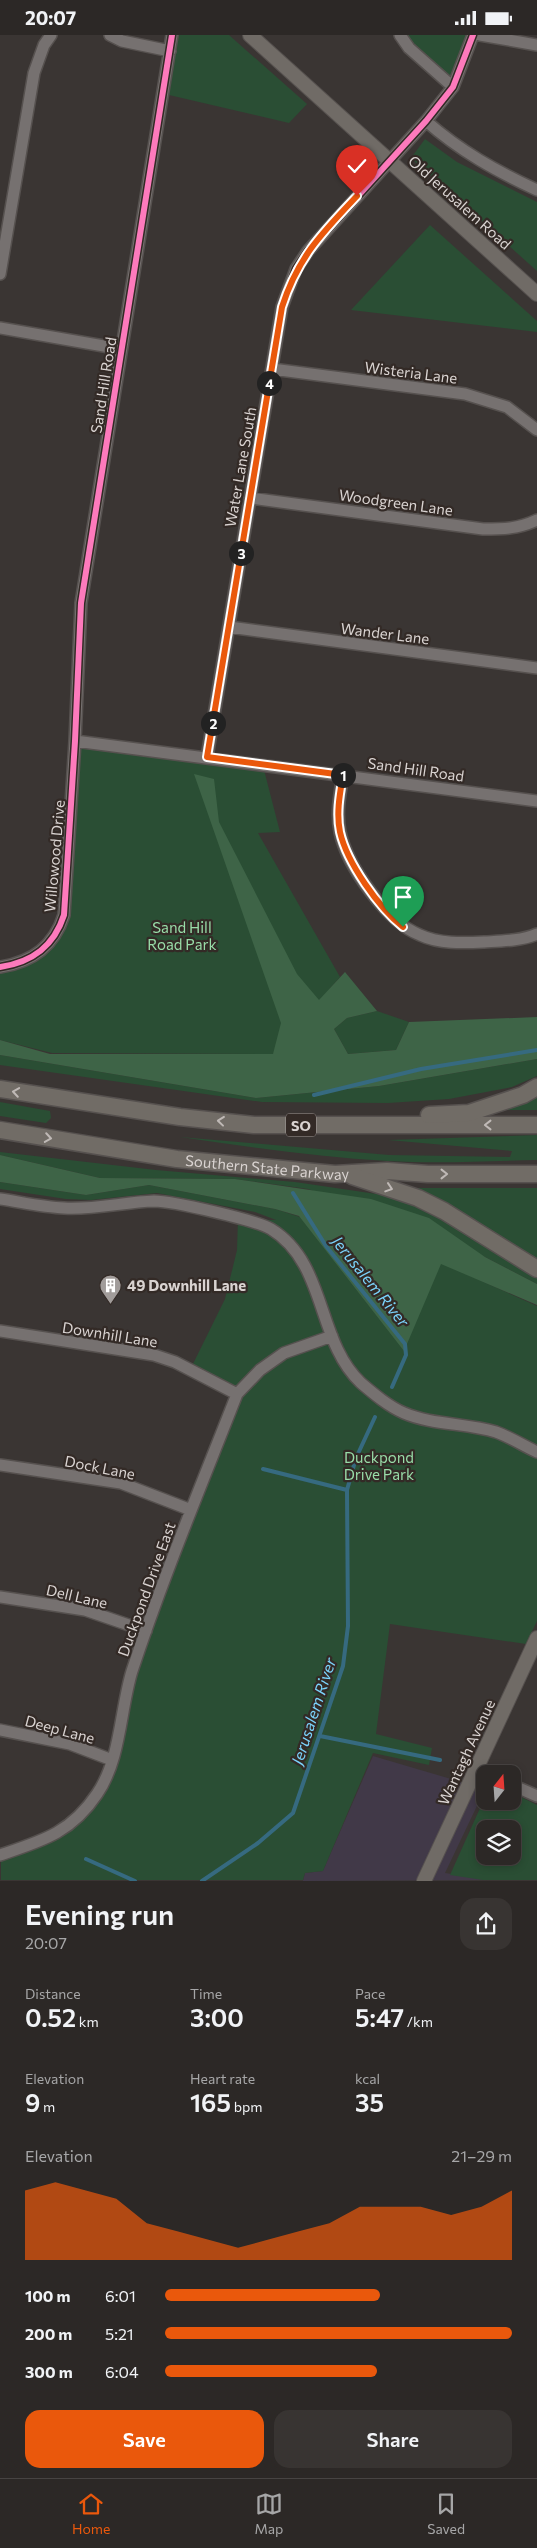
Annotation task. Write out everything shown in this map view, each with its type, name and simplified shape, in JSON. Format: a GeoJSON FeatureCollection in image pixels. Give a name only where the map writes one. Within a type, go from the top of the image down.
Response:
{"type":"FeatureCollection","features":[{"type":"Feature","properties":{"kind":"highway"},"geometry":{"type":"LineString","coordinates":[[254,1125],[311,1117],[399,1117],[469,1113],[523,1095],[537,1087]]}},
{"type":"Feature","properties":{"kind":"highway","name":"SO"},"geometry":{"type":"LineString","coordinates":[[0,1089],[180,1117],[254,1125],[537,1125]]}},
{"type":"Feature","properties":{"kind":"highway","name":"Southern State Parkway"},"geometry":{"type":"LineString","coordinates":[[0,1130],[178,1159],[343,1173],[387,1171],[428,1174],[537,1174]]}},
{"type":"Feature","properties":{"kind":"highway"},"geometry":{"type":"LineString","coordinates":[[343,1173],[418,1198],[444,1211],[537,1269]]}},
{"type":"Feature","properties":{"kind":"main road","name":"Old Jerusalem Road"},"geometry":{"type":"LineString","coordinates":[[250,35],[537,294]]}},
{"type":"Feature","properties":{"kind":"main road","name":"Wantagh Avenue"},"geometry":{"type":"LineString","coordinates":[[484,1765],[537,1638]]}},
{"type":"Feature","properties":{"kind":"main road","name":"Wantagh Avenue"},"geometry":{"type":"LineString","coordinates":[[424,1881],[476,1782]]}},
{"type":"Feature","properties":{"kind":"street"},"geometry":{"type":"LineString","coordinates":[[0,274],[34,73],[44,45],[51,35]]}},
{"type":"Feature","properties":{"kind":"street"},"geometry":{"type":"LineString","coordinates":[[110,35],[122,41],[170,51]]}},
{"type":"Feature","properties":{"kind":"street","name":"Sand Hill Road"},"geometry":{"type":"LineString","coordinates":[[172,35],[81,603],[75,741],[537,801]]}},
{"type":"Feature","properties":{"kind":"street"},"geometry":{"type":"LineString","coordinates":[[400,35],[409,48],[453,87]]}},
{"type":"Feature","properties":{"kind":"street","name":"Water Lane South"},"geometry":{"type":"LineString","coordinates":[[207,757],[282,307],[296,269],[324,231],[426,121],[453,87],[473,35]]}},
{"type":"Feature","properties":{"kind":"street"},"geometry":{"type":"LineString","coordinates":[[480,35],[537,45]]}},
{"type":"Feature","properties":{"kind":"street"},"geometry":{"type":"LineString","coordinates":[[426,121],[453,145],[500,173],[537,190]]}},
{"type":"Feature","properties":{"kind":"street"},"geometry":{"type":"LineString","coordinates":[[0,328],[121,349]]}},
{"type":"Feature","properties":{"kind":"street","name":"Wisteria Lane"},"geometry":{"type":"LineString","coordinates":[[272,369],[465,394],[507,407],[537,430]]}},
{"type":"Feature","properties":{"kind":"street","name":"Woodgreen Lane"},"geometry":{"type":"LineString","coordinates":[[250,498],[483,529],[509,530],[523,527],[537,520]]}},
{"type":"Feature","properties":{"kind":"street","name":"Wander Lane"},"geometry":{"type":"LineString","coordinates":[[229,627],[537,668]]}},
{"type":"Feature","properties":{"kind":"street","name":"Willowood Drive"},"geometry":{"type":"LineString","coordinates":[[0,967],[14,965],[34,956],[47,946],[59,929],[64,915],[75,741]]}},
{"type":"Feature","properties":{"kind":"street"},"geometry":{"type":"LineString","coordinates":[[343,775],[339,801],[340,831],[344,845],[376,899],[392,918],[420,935],[434,940],[491,942],[537,934]]}},
{"type":"Feature","properties":{"kind":"street"},"geometry":{"type":"LineString","coordinates":[[0,1199],[63,1208],[91,1208],[156,1201],[254,1221],[271,1229],[296,1251],[308,1269],[332,1335],[346,1364],[360,1382],[390,1406],[405,1414],[426,1420],[458,1423],[498,1433],[537,1453]]}},
{"type":"Feature","properties":{"kind":"street","name":"Downhill Lane"},"geometry":{"type":"LineString","coordinates":[[0,1331],[154,1355],[174,1362],[237,1394]]}},
{"type":"Feature","properties":{"kind":"street","name":"Duckpond Drive East"},"geometry":{"type":"LineString","coordinates":[[0,1855],[46,1840],[63,1829],[98,1793],[112,1760],[129,1682],[146,1631],[237,1394],[260,1370],[284,1353],[332,1335]]}},
{"type":"Feature","properties":{"kind":"street","name":"Dock Lane"},"geometry":{"type":"LineString","coordinates":[[0,1465],[122,1483],[191,1510]]}},
{"type":"Feature","properties":{"kind":"street","name":"Dell Lane"},"geometry":{"type":"LineString","coordinates":[[0,1597],[85,1610],[146,1631]]}},
{"type":"Feature","properties":{"kind":"street","name":"Deep Lane"},"geometry":{"type":"LineString","coordinates":[[0,1730],[70,1744],[112,1760]]}},
{"type":"Feature","properties":{"kind":"street"},"geometry":{"type":"LineString","coordinates":[[521,1789],[537,1796]]}},
{"type":"Feature","properties":{"kind":"shaded area"},"geometry":{"type":"Polygon","coordinates":[[[373,1756],[476,1786],[476,1808],[445,1873],[491,1880],[303,1881],[305,1873],[323,1871],[373,1756]]]}},
{"type":"Feature","properties":{"kind":"green space"},"geometry":{"type":"Polygon","coordinates":[[[178,35],[229,35],[307,104],[289,123],[169,95],[178,35]]]}},
{"type":"Feature","properties":{"kind":"green space"},"geometry":{"type":"Polygon","coordinates":[[[402,35],[471,35],[453,85],[402,35]]]}},
{"type":"Feature","properties":{"kind":"green space"},"geometry":{"type":"Polygon","coordinates":[[[425,139],[457,162],[537,202],[537,271],[411,158],[425,139]]]}},
{"type":"Feature","properties":{"kind":"green space"},"geometry":{"type":"Polygon","coordinates":[[[430,225],[537,321],[537,332],[351,310],[430,225]]]}},
{"type":"Feature","properties":{"kind":"green space","name":"Sand Hill Road Park"},"geometry":{"type":"Polygon","coordinates":[[[77,742],[263,766],[280,832],[258,833],[340,977],[273,1054],[52,1053],[0,1040],[0,968],[14,967],[61,929],[77,742]]]}},
{"type":"Feature","properties":{"kind":"green space"},"geometry":{"type":"Polygon","coordinates":[[[194,774],[214,779],[219,822],[297,974],[319,1000],[345,972],[377,1011],[347,1018],[334,1029],[348,1054],[396,1050],[409,1022],[537,1017],[537,1059],[379,1086],[256,1098],[0,1055],[0,1040],[50,1054],[273,1054],[281,1023],[194,774]]]}},
{"type":"Feature","properties":{"kind":"green space"},"geometry":{"type":"Polygon","coordinates":[[[377,1011],[409,1022],[396,1050],[348,1054],[334,1029],[347,1018],[377,1011]]]}},
{"type":"Feature","properties":{"kind":"green space"},"geometry":{"type":"Polygon","coordinates":[[[0,1055],[256,1098],[379,1086],[537,1059],[537,1076],[512,1087],[449,1099],[388,1103],[262,1102],[0,1065],[0,1055]]]}},
{"type":"Feature","properties":{"kind":"green space"},"geometry":{"type":"Polygon","coordinates":[[[537,1092],[537,1110],[506,1110],[507,1106],[537,1092]]]}},
{"type":"Feature","properties":{"kind":"green space"},"geometry":{"type":"Polygon","coordinates":[[[0,1102],[50,1111],[51,1118],[46,1123],[0,1116],[0,1102]]]}},
{"type":"Feature","properties":{"kind":"green space"},"geometry":{"type":"Polygon","coordinates":[[[537,1135],[537,1160],[444,1162],[406,1162],[336,1157],[180,1137],[389,1155],[510,1157],[512,1151],[388,1140],[537,1135]]]}},
{"type":"Feature","properties":{"kind":"green space"},"geometry":{"type":"Polygon","coordinates":[[[0,1152],[156,1170],[295,1182],[390,1196],[440,1215],[537,1276],[537,1284],[485,1257],[308,1189],[235,1179],[100,1178],[0,1155],[0,1152]]]}},
{"type":"Feature","properties":{"kind":"green space"},"geometry":{"type":"Polygon","coordinates":[[[0,1155],[100,1178],[235,1179],[371,1199],[429,1218],[485,1257],[537,1284],[537,1305],[441,1264],[404,1351],[299,1216],[275,1209],[149,1185],[86,1195],[0,1182],[0,1155]]]}},
{"type":"Feature","properties":{"kind":"green space","name":"Duckpond Drive Park"},"geometry":{"type":"Polygon","coordinates":[[[0,1182],[86,1195],[149,1185],[275,1209],[435,1260],[537,1306],[537,1621],[526,1644],[390,1624],[376,1734],[432,1748],[429,1765],[373,1753],[323,1871],[305,1873],[303,1880],[1,1880],[1,1857],[47,1842],[101,1792],[131,1682],[236,1395],[189,1372],[225,1299],[237,1250],[238,1219],[276,1220],[255,1212],[157,1193],[91,1200],[66,1199],[0,1189],[0,1182]]]}},
{"type":"Feature","properties":{"kind":"green space"},"geometry":{"type":"Polygon","coordinates":[[[413,1188],[537,1188],[537,1259],[476,1221],[413,1188]]]}},
{"type":"Feature","properties":{"kind":"green space"},"geometry":{"type":"Polygon","coordinates":[[[521,1797],[537,1805],[537,1880],[483,1880],[450,1875],[479,1810],[521,1810],[521,1797]]]}},
{"type":"Feature","properties":{"kind":"waterway","name":"Jerusalem River"},"geometry":{"type":"LineString","coordinates":[[314,1095],[421,1069],[537,1050]]}},
{"type":"Feature","properties":{"kind":"waterway","name":"Jerusalem River"},"geometry":{"type":"LineString","coordinates":[[293,1193],[326,1246],[405,1344],[406,1355],[392,1387]]}},
{"type":"Feature","properties":{"kind":"waterway","name":"Jerusalem River"},"geometry":{"type":"LineString","coordinates":[[202,1881],[258,1843],[293,1813],[343,1666],[348,1626],[347,1490],[356,1458],[375,1417]]}},
{"type":"Feature","properties":{"kind":"waterway"},"geometry":{"type":"LineString","coordinates":[[263,1469],[347,1490]]}},
{"type":"Feature","properties":{"kind":"waterway"},"geometry":{"type":"LineString","coordinates":[[320,1736],[440,1760]]}},
{"type":"Feature","properties":{"kind":"waterway"},"geometry":{"type":"LineString","coordinates":[[86,1859],[135,1881]]}},
{"type":"Feature","properties":{"kind":"cycle path"},"geometry":{"type":"LineString","coordinates":[[0,967],[23,961],[41,951],[60,926],[64,915],[75,741],[81,603],[172,35]]}},
{"type":"Feature","properties":{"kind":"cycle path"},"geometry":{"type":"LineString","coordinates":[[207,757],[282,307],[296,269],[308,251],[426,121],[453,87],[473,35]]}},
{"type":"Feature","properties":{"kind":"place","name":"49 Downhill Lane"},"geometry":{"type":"Point","coordinates":[111,1304]}},
{"type":"Feature","properties":{"kind":"route"},"geometry":{"type":"LineString","coordinates":[[357,196],[308,251],[289,284],[282,307],[207,757],[343,775],[339,801],[340,831],[344,845],[381,906],[403,927]]}}]}
